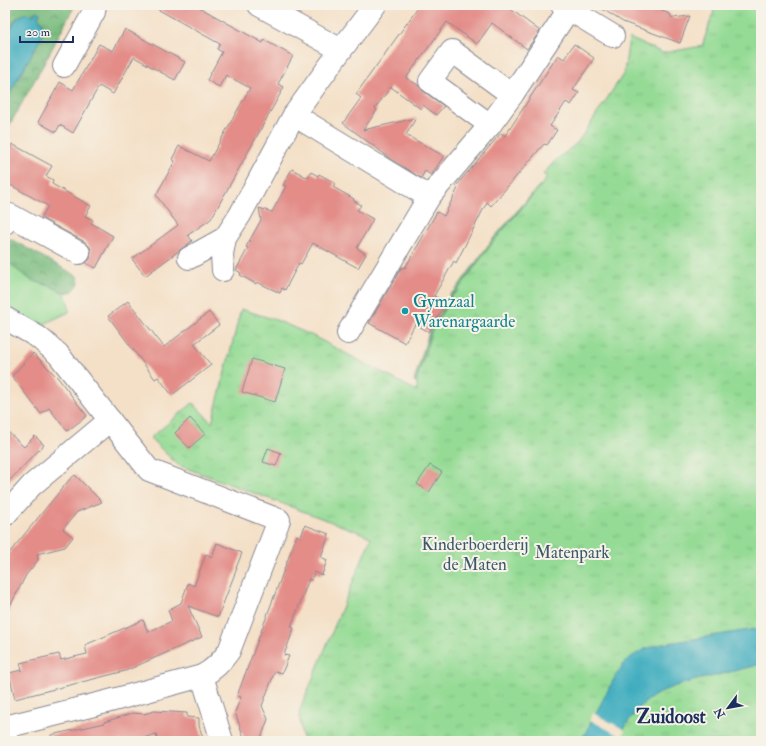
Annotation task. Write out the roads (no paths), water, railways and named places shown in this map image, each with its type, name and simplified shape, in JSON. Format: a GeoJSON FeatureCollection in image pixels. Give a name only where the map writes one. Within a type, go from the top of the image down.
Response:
{"type":"FeatureCollection","features":[{"type":"Feature","properties":{"kind":"street"},"geometry":{"type":"LineString","coordinates":[[64,66],[94,12],[95,5]]}},
{"type":"Feature","properties":{"kind":"street"},"geometry":{"type":"LineString","coordinates":[[259,5],[341,50]]}},
{"type":"Feature","properties":{"kind":"street"},"geometry":{"type":"LineString","coordinates":[[223,270],[222,254],[225,238],[240,215],[294,115],[375,5]]}},
{"type":"Feature","properties":{"kind":"street"},"geometry":{"type":"LineString","coordinates":[[348,333],[429,197],[490,125],[512,95],[566,7],[613,36]]}},
{"type":"Feature","properties":{"kind":"street"},"geometry":{"type":"LineString","coordinates":[[490,125],[430,81],[452,50],[512,95]]}},
{"type":"Feature","properties":{"kind":"street"},"geometry":{"type":"LineString","coordinates":[[294,115],[429,197]]}},
{"type":"Feature","properties":{"kind":"street"},"geometry":{"type":"LineString","coordinates":[[7,217],[79,254]]}},
{"type":"Feature","properties":{"kind":"street"},"geometry":{"type":"LineString","coordinates":[[190,258],[225,238]]}},
{"type":"Feature","properties":{"kind":"street"},"geometry":{"type":"LineString","coordinates":[[5,318],[21,326],[49,345],[63,360],[149,470],[279,520],[229,651],[211,672],[202,676],[106,702],[5,727]]}},
{"type":"Feature","properties":{"kind":"street"},"geometry":{"type":"LineString","coordinates":[[5,515],[32,485],[110,420]]}},
{"type":"Feature","properties":{"kind":"street"},"geometry":{"type":"LineString","coordinates":[[202,676],[222,741]]}},
{"type":"Feature","properties":{"kind":"water"},"geometry":{"type":"Polygon","coordinates":[[[36,11],[40,13],[38,17],[44,26],[43,34],[5,102],[5,38],[18,17],[26,13],[34,15],[36,11]]]}},
{"type":"Feature","properties":{"kind":"water"},"geometry":{"type":"Polygon","coordinates":[[[761,628],[761,664],[689,682],[663,691],[652,697],[634,714],[625,726],[617,741],[581,741],[615,677],[623,665],[631,657],[645,649],[662,644],[761,628]]]}},
{"type":"Feature","properties":{"kind":"place","name":"Gymzaal Warenargaarde"},"geometry":{"type":"Point","coordinates":[405,311]}},
{"type":"Feature","properties":{"kind":"district","name":"Zuidoost"},"geometry":{"type":"Point","coordinates":[671,716]}},
{"type":"Feature","properties":{"kind":"park label","name":"Matenpark"},"geometry":{"type":"Point","coordinates":[572,552]}},
{"type":"Feature","properties":{"kind":"park label","name":"Kinderboerderij de Maten"},"geometry":{"type":"Point","coordinates":[475,554]}}]}
